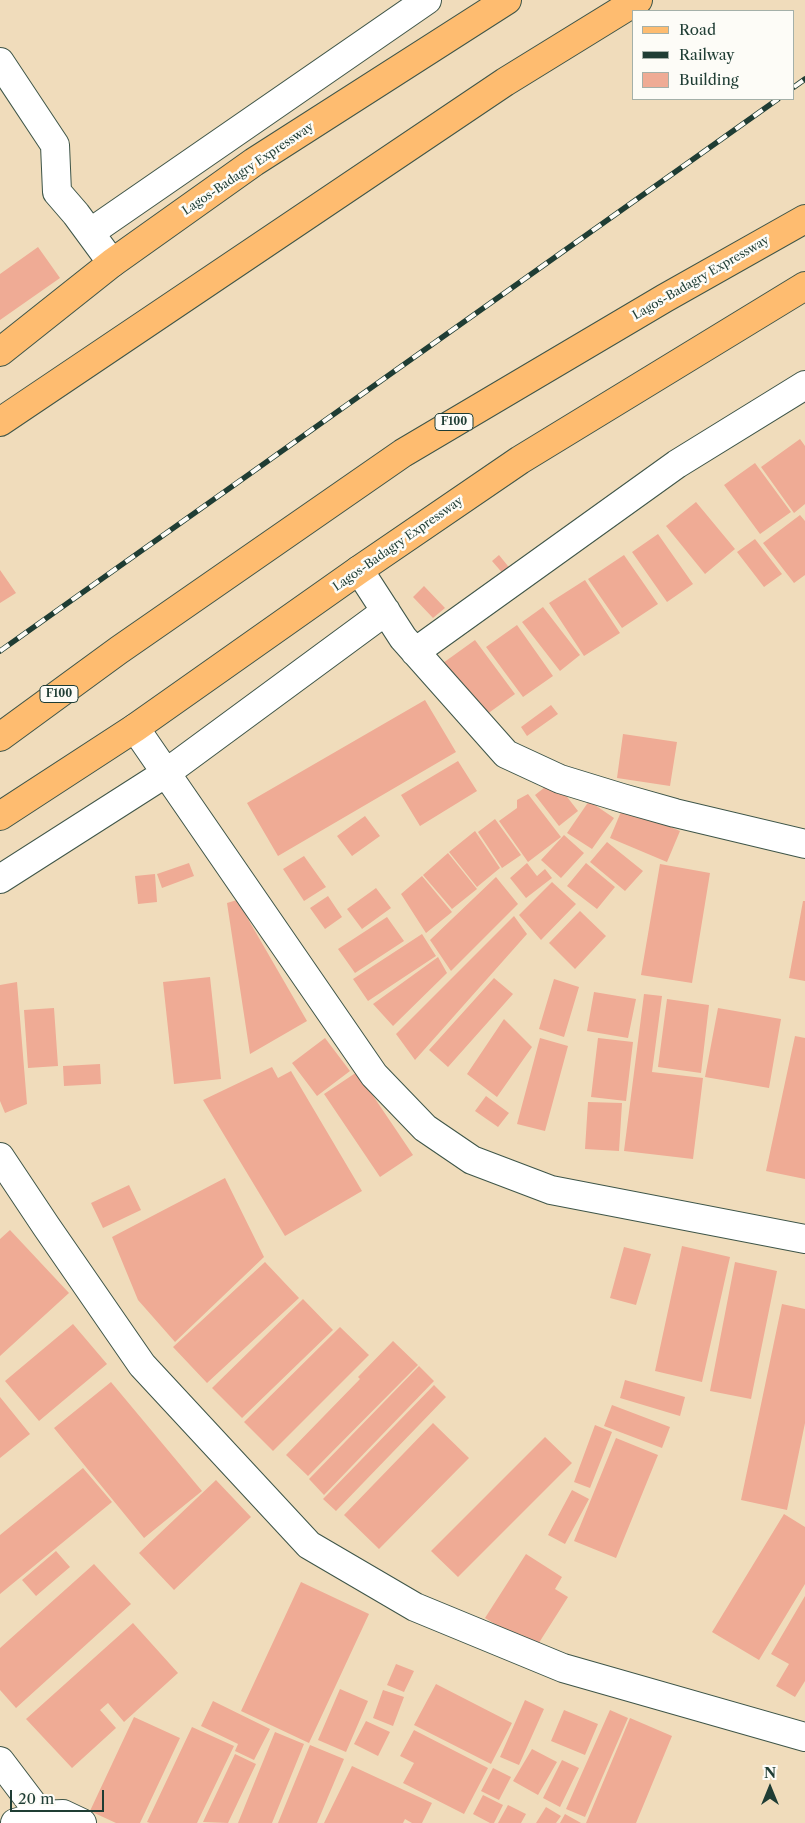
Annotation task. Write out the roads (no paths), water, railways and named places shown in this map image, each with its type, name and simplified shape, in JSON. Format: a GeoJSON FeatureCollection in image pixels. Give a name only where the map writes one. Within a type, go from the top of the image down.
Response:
{"type":"FeatureCollection","features":[{"type":"Feature","properties":{"kind":"main road","name":"Lagos-Badagry Expressway"},"geometry":{"type":"LineString","coordinates":[[0,352],[112,263],[254,162],[507,0]]}},
{"type":"Feature","properties":{"kind":"main road"},"geometry":{"type":"LineString","coordinates":[[0,422],[505,82],[638,0]]}},
{"type":"Feature","properties":{"kind":"main road","name":"Lagos-Badagry Expressway"},"geometry":{"type":"LineString","coordinates":[[0,737],[119,650],[403,453],[665,298],[805,220]]}},
{"type":"Feature","properties":{"kind":"main road","name":"Lagos-Badagry Expressway"},"geometry":{"type":"LineString","coordinates":[[0,816],[135,728],[359,570],[520,460],[805,286]]}},
{"type":"Feature","properties":{"kind":"street"},"geometry":{"type":"LineString","coordinates":[[91,232],[427,0]]}},
{"type":"Feature","properties":{"kind":"street"},"geometry":{"type":"LineString","coordinates":[[0,62],[55,145],[57,192],[91,232],[112,263]]}},
{"type":"Feature","properties":{"kind":"street"},"geometry":{"type":"LineString","coordinates":[[415,652],[677,464],[805,385]]}},
{"type":"Feature","properties":{"kind":"street"},"geometry":{"type":"LineString","coordinates":[[359,570],[403,638],[506,754],[560,778],[622,798],[674,813],[805,844]]}},
{"type":"Feature","properties":{"kind":"street"},"geometry":{"type":"LineString","coordinates":[[0,879],[166,773],[386,611]]}},
{"type":"Feature","properties":{"kind":"street"},"geometry":{"type":"LineString","coordinates":[[135,728],[374,1075],[425,1128],[472,1160],[551,1190],[805,1239]]}},
{"type":"Feature","properties":{"kind":"street"},"geometry":{"type":"LineString","coordinates":[[0,1157],[142,1365],[309,1545],[415,1607],[563,1668],[805,1738]]}},
{"type":"Feature","properties":{"kind":"street"},"geometry":{"type":"LineString","coordinates":[[0,1761],[44,1819]]}},
{"type":"Feature","properties":{"kind":"street"},"geometry":{"type":"LineString","coordinates":[[15,1823],[63,1814],[82,1823]]}},
{"type":"Feature","properties":{"kind":"railway"},"geometry":{"type":"LineString","coordinates":[[795,86],[805,79]]}},
{"type":"Feature","properties":{"kind":"railway"},"geometry":{"type":"LineString","coordinates":[[0,651],[777,100]]}}]}
